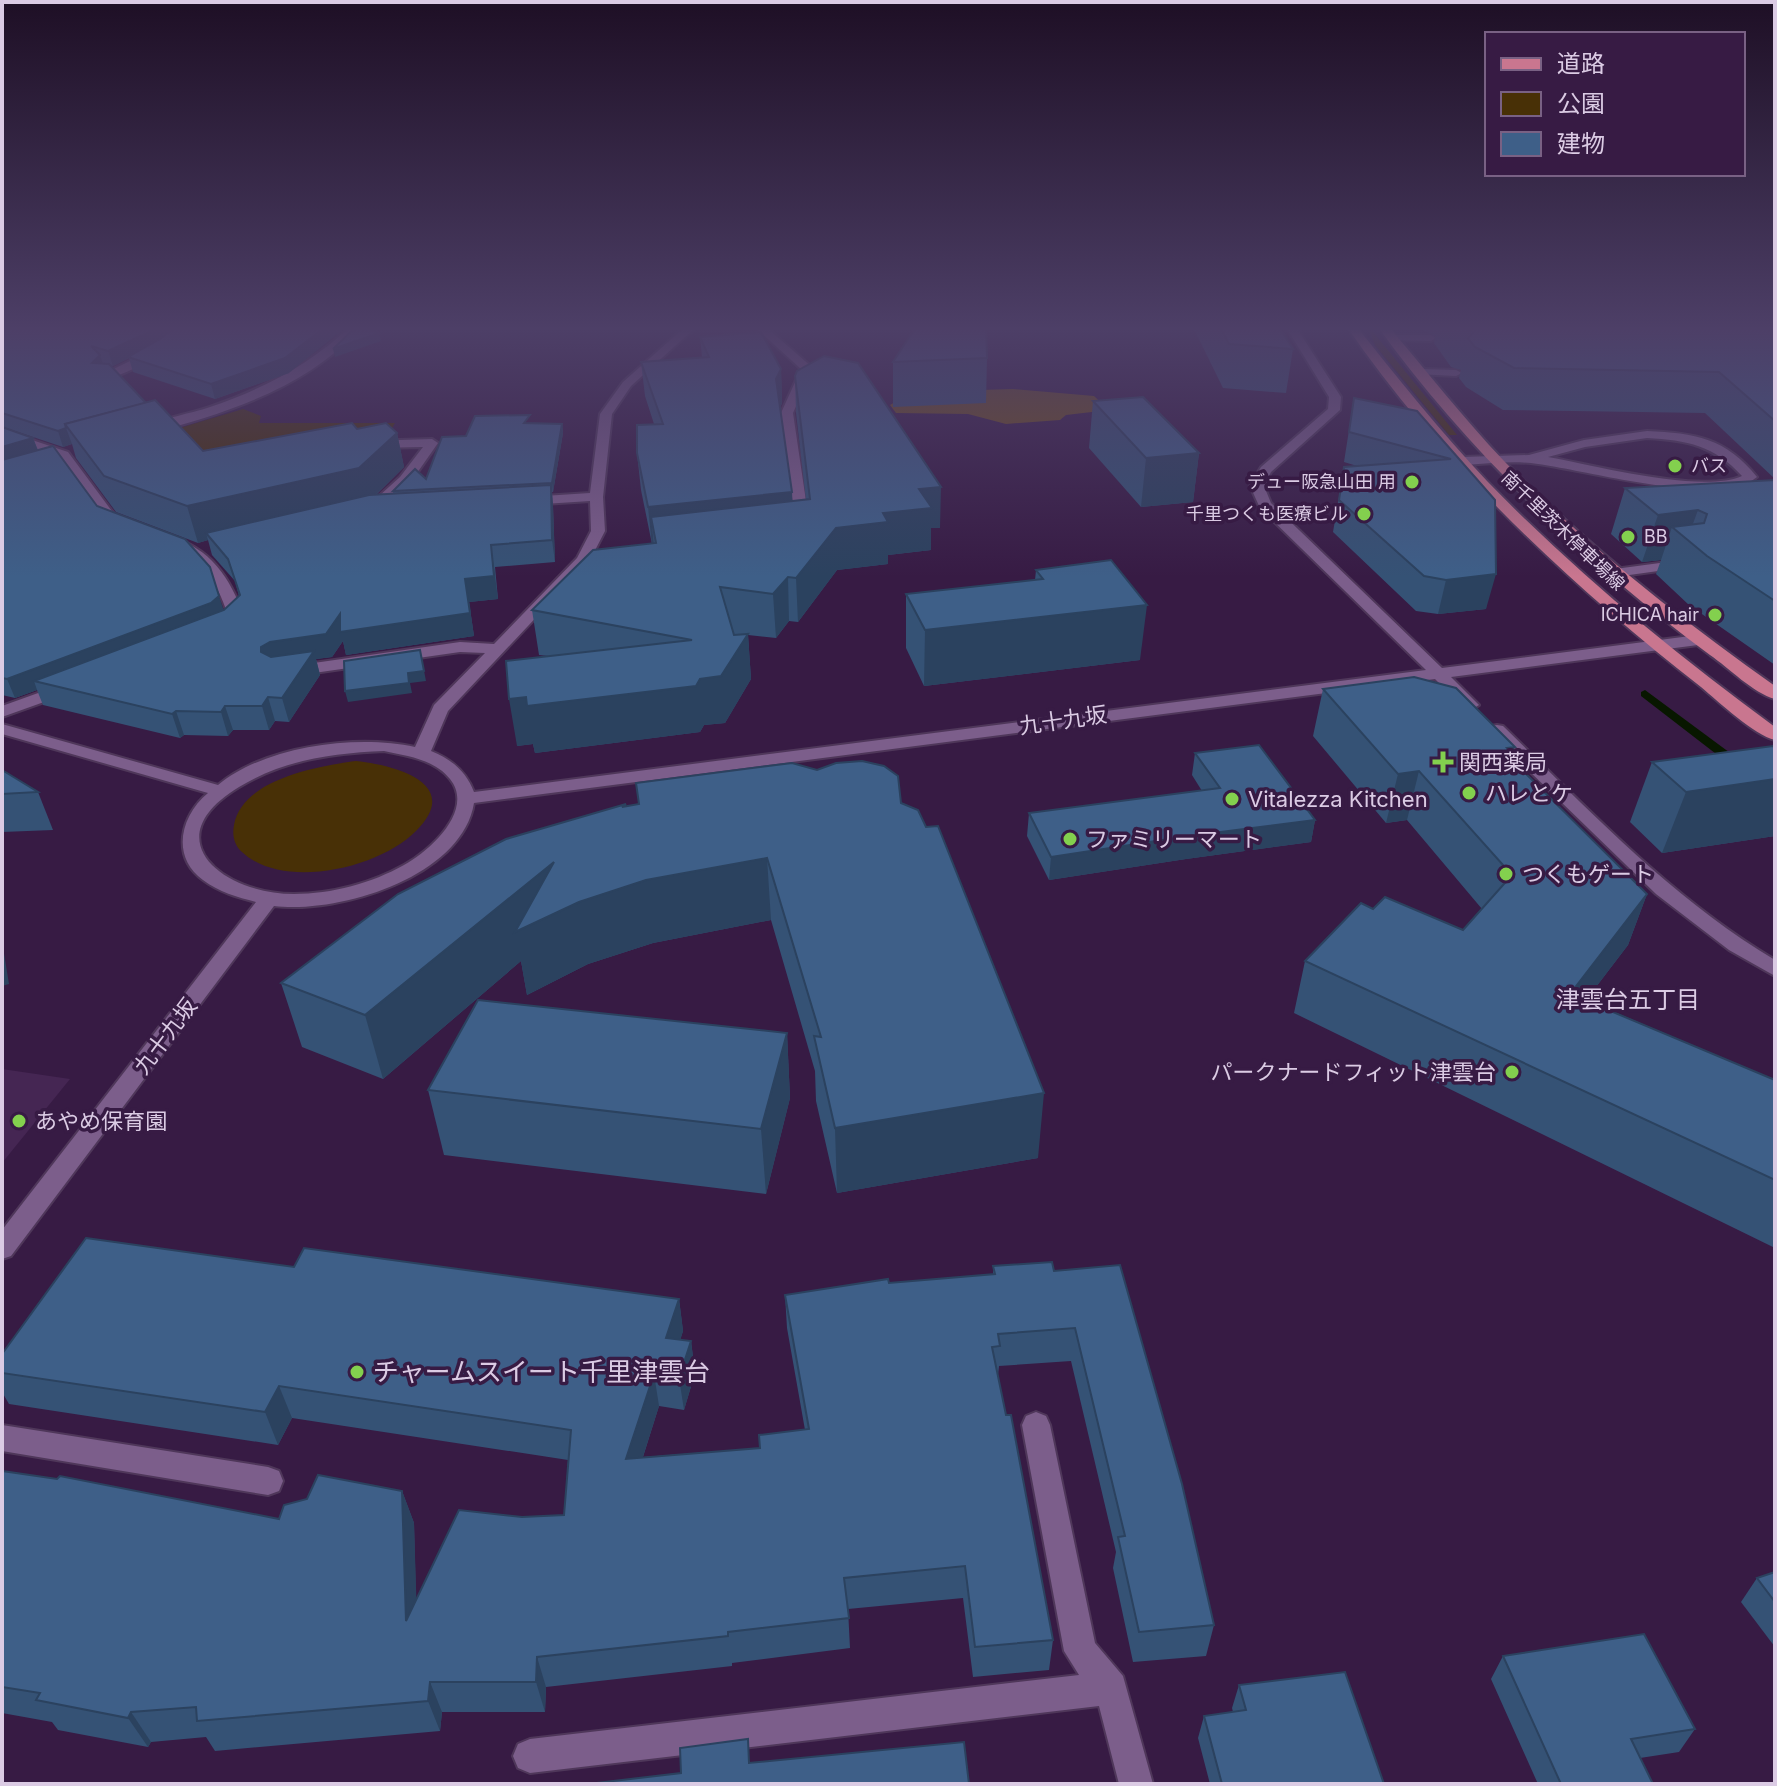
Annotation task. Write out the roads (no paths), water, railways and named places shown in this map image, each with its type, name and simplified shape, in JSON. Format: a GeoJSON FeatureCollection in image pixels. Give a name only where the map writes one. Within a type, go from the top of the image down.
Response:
{"type":"FeatureCollection","features":[{"type":"Feature","properties":{"kind":"main road","name":"南千里茨木停車場線"},"geometry":{"type":"LineString","coordinates":[[1420,410],[1462,461],[1551,552],[1658,645],[1775,735]]}},
{"type":"Feature","properties":{"kind":"main road","name":"南千里茨木停車場線"},"geometry":{"type":"LineString","coordinates":[[1454,410],[1496,460],[1615,573],[1698,640],[1775,694]]}},
{"type":"Feature","properties":{"kind":"street"},"geometry":{"type":"LineString","coordinates":[[137,433],[214,410]]}},
{"type":"Feature","properties":{"kind":"street"},"geometry":{"type":"LineString","coordinates":[[421,753],[440,709],[591,560],[598,531],[596,497],[609,410]]}},
{"type":"Feature","properties":{"kind":"street"},"geometry":{"type":"LineString","coordinates":[[788,410],[804,536],[788,538]]}},
{"type":"Feature","properties":{"kind":"street"},"geometry":{"type":"LineString","coordinates":[[1334,410],[1266,470],[1257,486],[1265,505],[1666,893],[1731,945],[1775,969]]}},
{"type":"Feature","properties":{"kind":"street"},"geometry":{"type":"LineString","coordinates":[[2,434],[71,452],[109,517],[205,549],[225,582],[236,616],[213,632]]}},
{"type":"Feature","properties":{"kind":"street"},"geometry":{"type":"LineString","coordinates":[[1462,461],[1529,459],[1667,482],[1735,483],[1750,477],[1722,448],[1692,438],[1620,436],[1529,459]]}},
{"type":"Feature","properties":{"kind":"street"},"geometry":{"type":"LineString","coordinates":[[363,444],[432,443],[405,480],[365,511],[402,507]]}},
{"type":"Feature","properties":{"kind":"street"},"geometry":{"type":"LineString","coordinates":[[41,461],[71,452]]}},
{"type":"Feature","properties":{"kind":"street"},"geometry":{"type":"LineString","coordinates":[[507,502],[596,497]]}},
{"type":"Feature","properties":{"kind":"street"},"geometry":{"type":"LineString","coordinates":[[1615,573],[1682,564]]}},
{"type":"Feature","properties":{"kind":"street","name":"九十九坂"},"geometry":{"type":"LineString","coordinates":[[467,798],[1698,640]]}},
{"type":"Feature","properties":{"kind":"street"},"geometry":{"type":"LineString","coordinates":[[277,673],[460,647],[500,649]]}},
{"type":"Feature","properties":{"kind":"street"},"geometry":{"type":"LineString","coordinates":[[2,712],[86,681]]}},
{"type":"Feature","properties":{"kind":"street"},"geometry":{"type":"LineString","coordinates":[[2,729],[221,791]]}},
{"type":"Feature","properties":{"kind":"street"},"geometry":{"type":"LineString","coordinates":[[384,746],[421,753],[444,764],[460,779],[467,798],[462,822],[444,846],[413,869],[368,887],[318,898],[269,899],[235,892],[209,879],[193,862],[189,839],[199,814],[221,791],[256,770],[312,752],[341,747],[384,746]]}},
{"type":"Feature","properties":{"kind":"street","name":"九十九坂"},"geometry":{"type":"LineString","coordinates":[[2,1249],[269,899]]}},
{"type":"Feature","properties":{"kind":"street"},"geometry":{"type":"LineString","coordinates":[[1036,1425],[1080,1651],[1111,1688],[1136,1784]]}},
{"type":"Feature","properties":{"kind":"street"},"geometry":{"type":"LineString","coordinates":[[2,1438],[268,1481]]}},
{"type":"Feature","properties":{"kind":"street"},"geometry":{"type":"LineString","coordinates":[[530,1756],[1111,1688]]}},
{"type":"Feature","properties":{"kind":"waterway"},"geometry":{"type":"LineString","coordinates":[[1645,694],[1737,764]]}},
{"type":"Feature","properties":{"kind":"place","name":"バス"},"geometry":{"type":"Point","coordinates":[1675,466]}},
{"type":"Feature","properties":{"kind":"place","name":"デュー阪急山田 用"},"geometry":{"type":"Point","coordinates":[1412,482]}},
{"type":"Feature","properties":{"kind":"place","name":"千里つくも医療ビル"},"geometry":{"type":"Point","coordinates":[1364,514]}},
{"type":"Feature","properties":{"kind":"place","name":"BB"},"geometry":{"type":"Point","coordinates":[1628,537]}},
{"type":"Feature","properties":{"kind":"place","name":"ICHICA hair"},"geometry":{"type":"Point","coordinates":[1715,615]}},
{"type":"Feature","properties":{"kind":"place","name":"関西薬局"},"geometry":{"type":"Point","coordinates":[1443,762]}},
{"type":"Feature","properties":{"kind":"place","name":"ハレとケ"},"geometry":{"type":"Point","coordinates":[1469,793]}},
{"type":"Feature","properties":{"kind":"place","name":"Vitalezza Kitchen"},"geometry":{"type":"Point","coordinates":[1232,799]}},
{"type":"Feature","properties":{"kind":"place","name":"ファミリーマート"},"geometry":{"type":"Point","coordinates":[1070,839]}},
{"type":"Feature","properties":{"kind":"place","name":"つくもゲート"},"geometry":{"type":"Point","coordinates":[1506,874]}},
{"type":"Feature","properties":{"kind":"place","name":"パークナードフィット津雲台"},"geometry":{"type":"Point","coordinates":[1512,1072]}},
{"type":"Feature","properties":{"kind":"place","name":"あやめ保育園"},"geometry":{"type":"Point","coordinates":[19,1121]}},
{"type":"Feature","properties":{"kind":"place","name":"チャームスイート千里津雲台"},"geometry":{"type":"Point","coordinates":[357,1372]}},
{"type":"Feature","properties":{"kind":"district","name":"津雲台五丁目"},"geometry":{"type":"Point","coordinates":[1628,1000]}}]}
